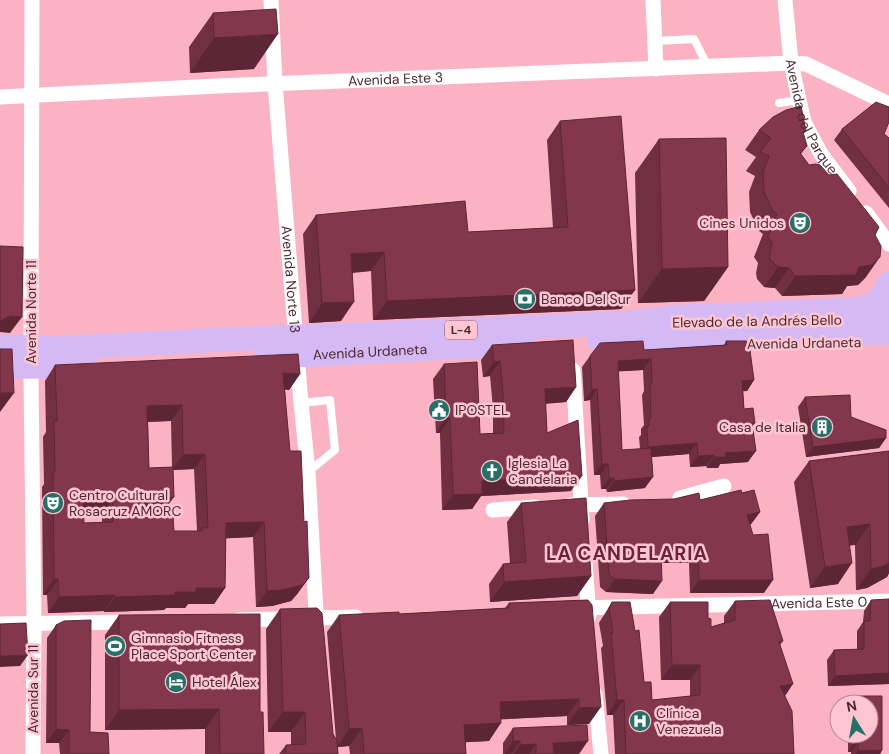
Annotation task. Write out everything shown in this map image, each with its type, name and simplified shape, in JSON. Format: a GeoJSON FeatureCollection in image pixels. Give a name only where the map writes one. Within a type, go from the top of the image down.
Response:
{"type":"FeatureCollection","features":[{"type":"Feature","properties":{"kind":"main road","name":"L-4"},"geometry":{"type":"LineString","coordinates":[[856,309],[876,303],[885,292],[889,283]]}},
{"type":"Feature","properties":{"kind":"main road","name":"L-4"},"geometry":{"type":"LineString","coordinates":[[856,309],[879,314],[884,319],[884,328],[878,336],[856,341]]}},
{"type":"Feature","properties":{"kind":"main road","name":"L-4"},"geometry":{"type":"LineString","coordinates":[[721,324],[761,313],[856,309],[889,310]]}},
{"type":"Feature","properties":{"kind":"main road","name":"Elevado de la Andrés Bello"},"geometry":{"type":"LineString","coordinates":[[627,331],[721,324],[889,319]]}},
{"type":"Feature","properties":{"kind":"main road","name":"Elevado de la Andrés Bello"},"geometry":{"type":"LineString","coordinates":[[721,324],[889,332]]}},
{"type":"Feature","properties":{"kind":"main road","name":"Avenida Urdaneta"},"geometry":{"type":"LineString","coordinates":[[0,346],[57,368],[297,346],[571,341],[627,331]]}},
{"type":"Feature","properties":{"kind":"main road","name":"Avenida Urdaneta"},"geometry":{"type":"LineString","coordinates":[[0,368],[30,357]]}},
{"type":"Feature","properties":{"kind":"street","name":"Avenida Norte 11"},"geometry":{"type":"LineString","coordinates":[[32,0],[30,357],[34,623]]}},
{"type":"Feature","properties":{"kind":"street","name":"Avenida Norte 13"},"geometry":{"type":"LineString","coordinates":[[271,0],[275,83],[308,472],[318,638]]}},
{"type":"Feature","properties":{"kind":"street"},"geometry":{"type":"LineString","coordinates":[[653,0],[656,69]]}},
{"type":"Feature","properties":{"kind":"street","name":"Avenida del Parque"},"geometry":{"type":"LineString","coordinates":[[785,0],[790,63],[804,122],[821,154],[889,244]]}},
{"type":"Feature","properties":{"kind":"street","name":"Avenida Este 3"},"geometry":{"type":"LineString","coordinates":[[0,97],[275,83],[790,63],[806,64],[889,104]]}},
{"type":"Feature","properties":{"kind":"street","name":"Avenida Urdaneta"},"geometry":{"type":"LineString","coordinates":[[627,331],[675,344],[856,341],[889,344]]}},
{"type":"Feature","properties":{"kind":"street"},"geometry":{"type":"LineString","coordinates":[[572,360],[583,532]]}},
{"type":"Feature","properties":{"kind":"street"},"geometry":{"type":"LineString","coordinates":[[665,503],[724,486]]}},
{"type":"Feature","properties":{"kind":"street"},"geometry":{"type":"LineString","coordinates":[[493,510],[581,504],[637,503]]}},
{"type":"Feature","properties":{"kind":"street"},"geometry":{"type":"LineString","coordinates":[[584,551],[590,627]]}},
{"type":"Feature","properties":{"kind":"street","name":"Avenida Este 0"},"geometry":{"type":"LineString","coordinates":[[559,609],[889,601]]}},
{"type":"Feature","properties":{"kind":"street"},"geometry":{"type":"LineString","coordinates":[[228,620],[374,616]]}},
{"type":"Feature","properties":{"kind":"street"},"geometry":{"type":"LineString","coordinates":[[0,624],[150,622]]}},
{"type":"Feature","properties":{"kind":"street","name":"Avenida Sur 11"},"geometry":{"type":"LineString","coordinates":[[33,754],[34,623]]}},
{"type":"Feature","properties":{"kind":"street"},"geometry":{"type":"LineString","coordinates":[[594,676],[600,754]]}},
{"type":"Feature","properties":{"kind":"lane"},"geometry":{"type":"LineString","coordinates":[[655,41],[694,39],[708,67]]}},
{"type":"Feature","properties":{"kind":"lane"},"geometry":{"type":"LineString","coordinates":[[779,103],[798,100]]}},
{"type":"Feature","properties":{"kind":"lane"},"geometry":{"type":"LineString","coordinates":[[301,404],[330,400],[334,450],[308,472]]}},
{"type":"Feature","properties":{"kind":"building"},"geometry":{"type":"Polygon","coordinates":[[[276,9],[278,34],[214,38],[213,13],[276,9]]]}},
{"type":"Feature","properties":{"kind":"building"},"geometry":{"type":"Polygon","coordinates":[[[876,102],[889,107],[889,122],[884,134],[889,138],[889,188],[842,129],[876,102]]]}},
{"type":"Feature","properties":{"kind":"building"},"geometry":{"type":"Polygon","coordinates":[[[801,106],[806,131],[803,132],[807,146],[800,153],[809,165],[820,165],[829,175],[837,174],[879,227],[875,235],[881,246],[880,257],[872,265],[859,267],[856,275],[795,276],[789,268],[778,267],[770,259],[772,243],[768,237],[777,214],[773,211],[764,192],[763,172],[769,156],[760,152],[771,138],[759,130],[773,117],[786,110],[801,106]]]}},
{"type":"Feature","properties":{"kind":"building"},"geometry":{"type":"Polygon","coordinates":[[[621,116],[635,290],[387,301],[384,252],[351,254],[354,302],[322,303],[316,215],[465,201],[468,232],[568,227],[560,121],[621,116]]]}},
{"type":"Feature","properties":{"kind":"building"},"geometry":{"type":"Polygon","coordinates":[[[726,138],[728,267],[662,269],[659,139],[726,138]]]}},
{"type":"Feature","properties":{"kind":"building"},"geometry":{"type":"Polygon","coordinates":[[[0,246],[23,247],[22,317],[11,316],[1,321],[0,321],[0,246]]]}},
{"type":"Feature","properties":{"kind":"building"},"geometry":{"type":"Polygon","coordinates":[[[573,340],[576,387],[545,389],[547,433],[578,420],[582,476],[482,481],[482,494],[453,495],[450,418],[446,418],[444,364],[477,362],[480,434],[504,433],[500,361],[494,362],[492,345],[573,340]]]}},
{"type":"Feature","properties":{"kind":"building"},"geometry":{"type":"Polygon","coordinates":[[[643,341],[644,350],[727,345],[726,341],[746,341],[749,343],[754,380],[742,381],[744,409],[753,408],[755,423],[752,423],[756,451],[725,453],[726,457],[714,457],[714,455],[698,456],[697,443],[648,447],[647,427],[649,426],[649,418],[651,418],[651,359],[618,361],[622,450],[651,448],[653,477],[614,481],[614,478],[609,478],[608,464],[602,464],[597,389],[592,390],[590,356],[600,343],[643,341]]]}},
{"type":"Feature","properties":{"kind":"building"},"geometry":{"type":"Polygon","coordinates":[[[0,349],[12,349],[14,393],[0,393],[0,349]]]}},
{"type":"Feature","properties":{"kind":"building"},"geometry":{"type":"Polygon","coordinates":[[[298,354],[300,374],[283,373],[290,451],[301,451],[304,522],[307,521],[309,578],[302,585],[282,590],[267,591],[264,522],[226,523],[225,588],[196,588],[196,592],[175,592],[175,595],[59,597],[58,579],[54,579],[53,472],[55,472],[54,421],[57,421],[55,365],[298,354]],[[182,405],[147,406],[149,468],[173,467],[174,497],[144,498],[144,517],[173,516],[174,531],[202,531],[202,528],[208,528],[205,454],[183,455],[182,405]],[[113,499],[83,500],[84,523],[113,522],[113,499]]]}},
{"type":"Feature","properties":{"kind":"building"},"geometry":{"type":"Polygon","coordinates":[[[850,395],[851,417],[886,430],[886,438],[813,447],[805,397],[850,395]]]}},
{"type":"Feature","properties":{"kind":"building"},"geometry":{"type":"Polygon","coordinates":[[[889,451],[889,563],[871,569],[870,524],[847,527],[852,563],[825,567],[809,461],[889,451]]]}},
{"type":"Feature","properties":{"kind":"building"},"geometry":{"type":"Polygon","coordinates":[[[741,490],[742,493],[754,490],[760,512],[747,515],[753,535],[768,534],[773,580],[699,580],[698,550],[661,551],[662,581],[615,579],[609,575],[604,503],[630,500],[674,499],[699,493],[700,500],[741,490]]]}},
{"type":"Feature","properties":{"kind":"building"},"geometry":{"type":"Polygon","coordinates":[[[586,498],[591,576],[504,582],[503,564],[526,562],[521,503],[586,498]]]}},
{"type":"Feature","properties":{"kind":"building"},"geometry":{"type":"Polygon","coordinates":[[[889,599],[889,673],[835,676],[834,650],[864,649],[864,621],[870,621],[871,600],[889,599]]]}},
{"type":"Feature","properties":{"kind":"building"},"geometry":{"type":"Polygon","coordinates":[[[588,600],[592,605],[601,707],[579,708],[579,699],[500,702],[501,723],[464,725],[466,754],[364,754],[362,728],[349,729],[339,615],[509,608],[509,603],[588,600]]]}},
{"type":"Feature","properties":{"kind":"building"},"geometry":{"type":"Polygon","coordinates":[[[770,600],[783,641],[779,642],[793,684],[780,686],[792,711],[794,754],[626,754],[624,700],[617,700],[611,633],[613,633],[609,608],[612,602],[630,602],[635,631],[639,630],[644,682],[651,682],[652,700],[700,695],[700,665],[672,665],[670,602],[708,602],[708,618],[711,619],[711,627],[735,620],[735,601],[770,600]]]}},
{"type":"Feature","properties":{"kind":"building"},"geometry":{"type":"Polygon","coordinates":[[[317,608],[322,613],[333,734],[337,741],[338,754],[286,754],[286,745],[306,744],[305,712],[283,712],[280,609],[317,608]]]}},
{"type":"Feature","properties":{"kind":"building"},"geometry":{"type":"Polygon","coordinates":[[[260,614],[260,712],[263,712],[264,754],[220,754],[219,709],[119,710],[119,615],[260,614]]]}},
{"type":"Feature","properties":{"kind":"building"},"geometry":{"type":"Polygon","coordinates":[[[91,620],[90,732],[108,733],[109,754],[69,754],[69,730],[56,729],[56,625],[64,621],[91,620]]]}},
{"type":"Feature","properties":{"kind":"building"},"geometry":{"type":"Polygon","coordinates":[[[26,623],[28,655],[0,656],[0,624],[26,623]]]}},
{"type":"Feature","properties":{"kind":"building"},"geometry":{"type":"Polygon","coordinates":[[[879,696],[882,696],[882,750],[858,751],[858,744],[879,744],[879,696]]]}},
{"type":"Feature","properties":{"kind":"building"},"geometry":{"type":"Polygon","coordinates":[[[587,725],[588,741],[553,743],[554,754],[536,754],[536,744],[520,745],[520,741],[513,741],[513,728],[587,725]]]}},
{"type":"Feature","properties":{"kind":"place","name":"Cines Unidos"},"geometry":{"type":"Point","coordinates":[800,223]}},
{"type":"Feature","properties":{"kind":"place","name":"Banco Del Sur"},"geometry":{"type":"Point","coordinates":[525,299]}},
{"type":"Feature","properties":{"kind":"place","name":"IPOSTEL"},"geometry":{"type":"Point","coordinates":[439,410]}},
{"type":"Feature","properties":{"kind":"place","name":"Casa de Italia"},"geometry":{"type":"Point","coordinates":[822,427]}},
{"type":"Feature","properties":{"kind":"place","name":"Iglesia La Candelaria"},"geometry":{"type":"Point","coordinates":[492,471]}},
{"type":"Feature","properties":{"kind":"place","name":"Centro Cultural Rosacruz AMORC"},"geometry":{"type":"Point","coordinates":[53,503]}},
{"type":"Feature","properties":{"kind":"place","name":"Gimnasio Fitness Place Sport Center"},"geometry":{"type":"Point","coordinates":[115,646]}},
{"type":"Feature","properties":{"kind":"place","name":"Hotel Álex"},"geometry":{"type":"Point","coordinates":[176,682]}},
{"type":"Feature","properties":{"kind":"place","name":"Clínica Venezuela"},"geometry":{"type":"Point","coordinates":[640,721]}},
{"type":"Feature","properties":{"kind":"district","name":"LA CANDELARIA"},"geometry":{"type":"Point","coordinates":[627,553]}}]}
